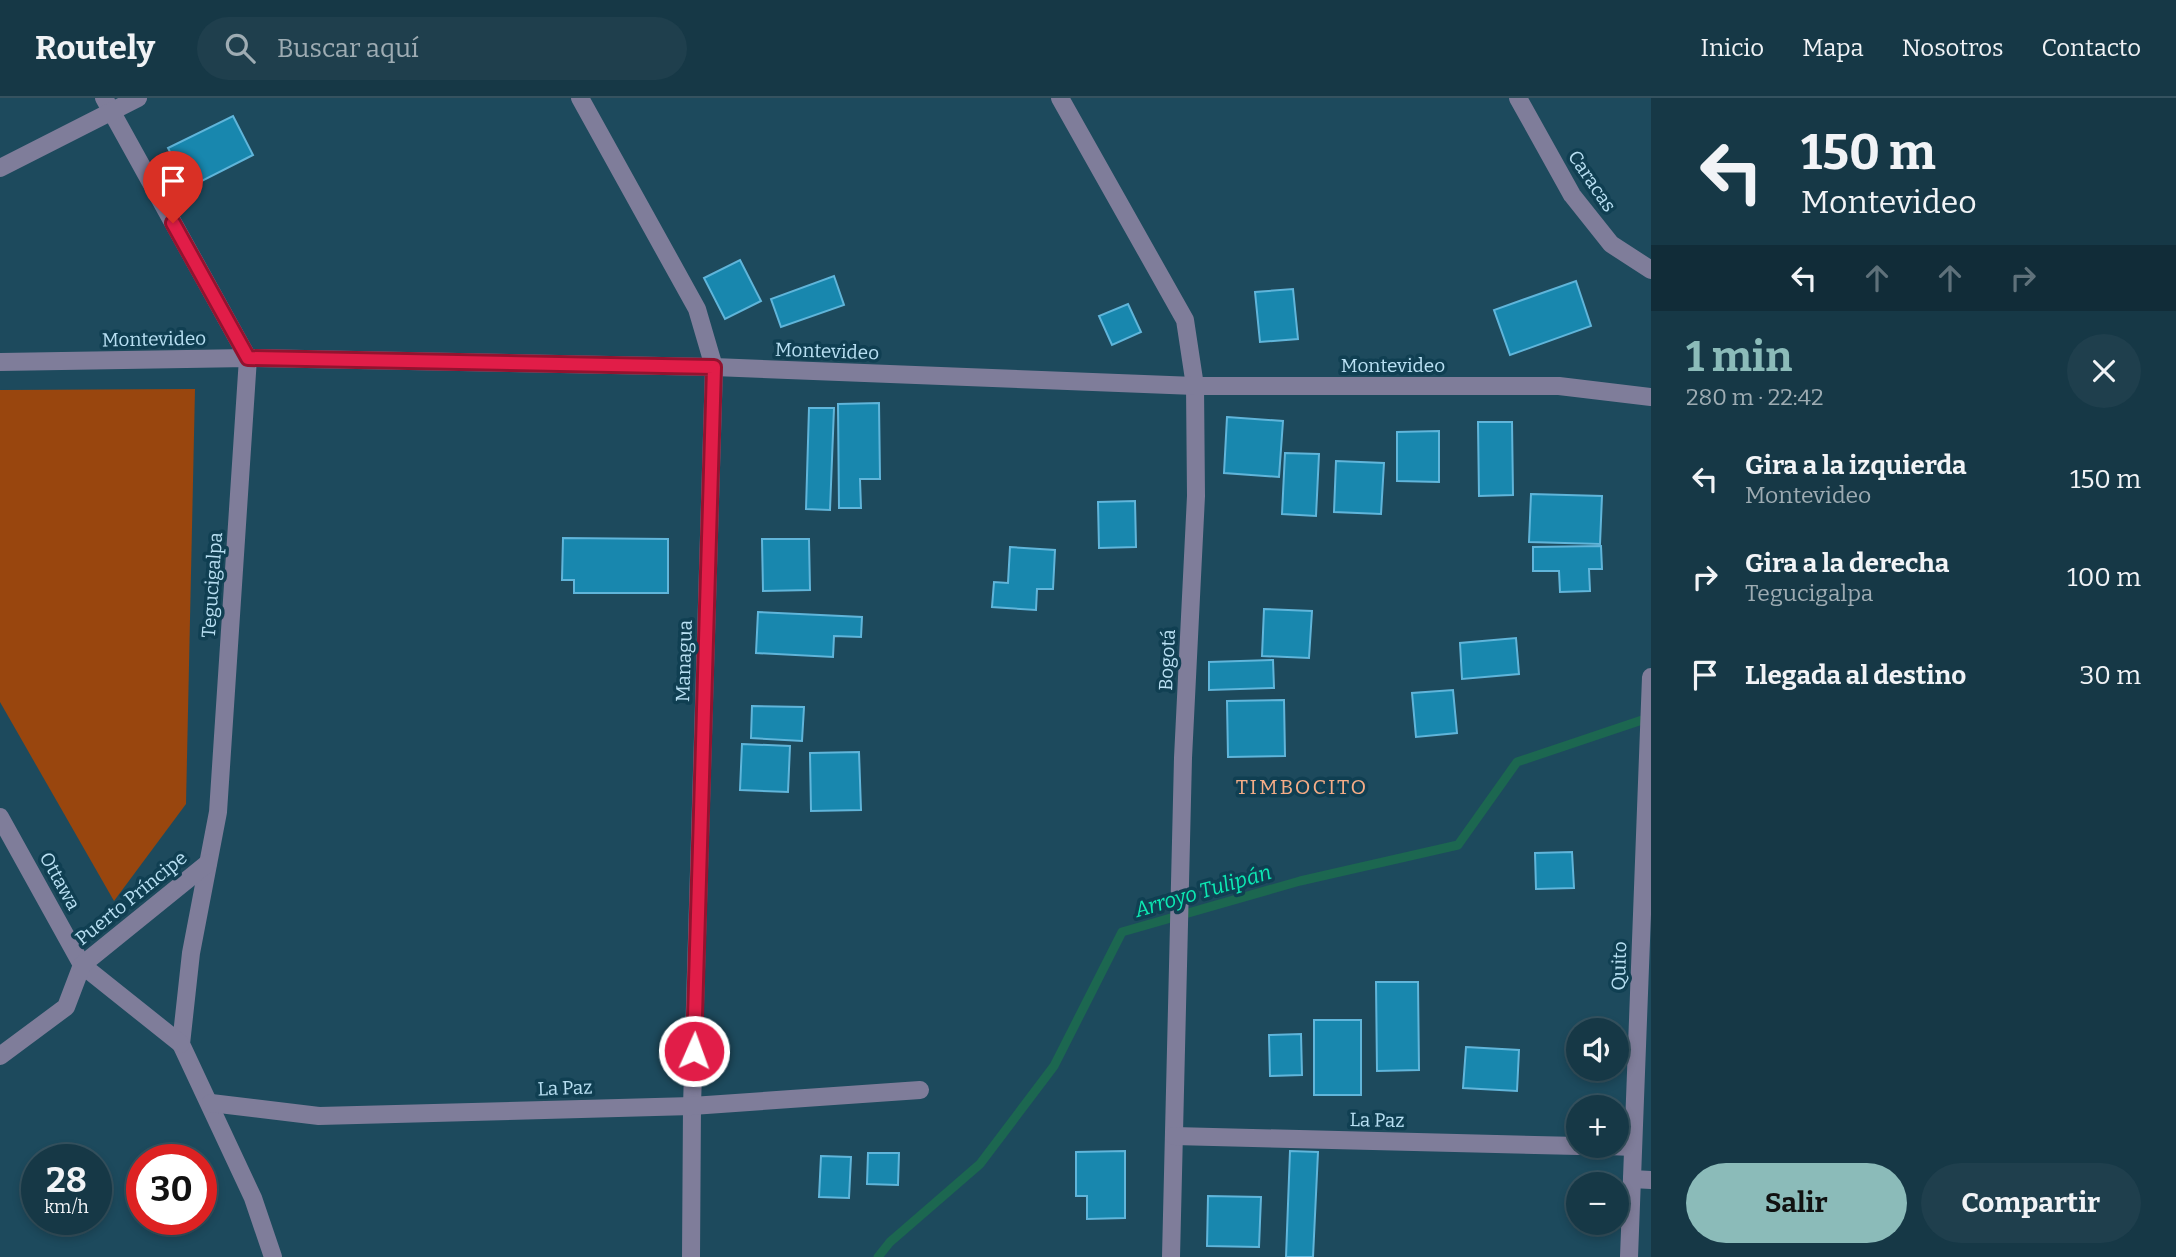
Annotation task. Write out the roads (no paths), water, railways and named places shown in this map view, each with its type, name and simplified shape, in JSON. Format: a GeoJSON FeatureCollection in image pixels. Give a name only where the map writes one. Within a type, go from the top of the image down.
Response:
{"type":"FeatureCollection","features":[{"type":"Feature","properties":{"kind":"street"},"geometry":{"type":"LineString","coordinates":[[0,168],[108,105],[138,98]]}},
{"type":"Feature","properties":{"kind":"street","name":"Managua"},"geometry":{"type":"LineString","coordinates":[[580,98],[697,309],[714,367],[692,1106],[691,1257]]}},
{"type":"Feature","properties":{"kind":"street","name":"Bogotá"},"geometry":{"type":"LineString","coordinates":[[1060,98],[1185,320],[1195,386],[1196,496],[1176,974],[1171,1257]]}},
{"type":"Feature","properties":{"kind":"street","name":"Caracas"},"geometry":{"type":"LineString","coordinates":[[1518,98],[1572,195],[1611,244],[1651,270]]}},
{"type":"Feature","properties":{"kind":"street"},"geometry":{"type":"LineString","coordinates":[[108,105],[248,358]]}},
{"type":"Feature","properties":{"kind":"street","name":"Montevideo"},"geometry":{"type":"LineString","coordinates":[[0,362],[248,358],[714,367],[1195,386],[1559,386],[1651,397]]}},
{"type":"Feature","properties":{"kind":"street","name":"Tegucigalpa"},"geometry":{"type":"LineString","coordinates":[[181,1044],[191,953],[218,812],[248,358]]}},
{"type":"Feature","properties":{"kind":"street","name":"Quito"},"geometry":{"type":"LineString","coordinates":[[1629,1257],[1651,677]]}},
{"type":"Feature","properties":{"kind":"street","name":"Ottawa"},"geometry":{"type":"LineString","coordinates":[[0,817],[82,965]]}},
{"type":"Feature","properties":{"kind":"street","name":"Puerto Príncipe"},"geometry":{"type":"LineString","coordinates":[[0,1056],[66,1007],[82,965],[208,863]]}},
{"type":"Feature","properties":{"kind":"street"},"geometry":{"type":"LineString","coordinates":[[82,965],[181,1044],[211,1103],[253,1198],[273,1257]]}},
{"type":"Feature","properties":{"kind":"street","name":"La Paz"},"geometry":{"type":"LineString","coordinates":[[211,1103],[319,1116],[692,1106],[920,1090]]}},
{"type":"Feature","properties":{"kind":"street","name":"La Paz"},"geometry":{"type":"LineString","coordinates":[[1174,1136],[1566,1146]]}},
{"type":"Feature","properties":{"kind":"street"},"geometry":{"type":"LineString","coordinates":[[1629,1147],[1633,1147]]}},
{"type":"Feature","properties":{"kind":"street"},"geometry":{"type":"LineString","coordinates":[[1632,1179],[1651,1180]]}},
{"type":"Feature","properties":{"kind":"waterway","name":"Arroyo Tulipán"},"geometry":{"type":"LineString","coordinates":[[878,1257],[890,1242],[980,1164],[1054,1066],[1122,932],[1300,881],[1458,845],[1517,762],[1651,717]]}},
{"type":"Feature","properties":{"kind":"district","name":"TIMBOCITO"},"geometry":{"type":"Point","coordinates":[1302,787]}}]}
